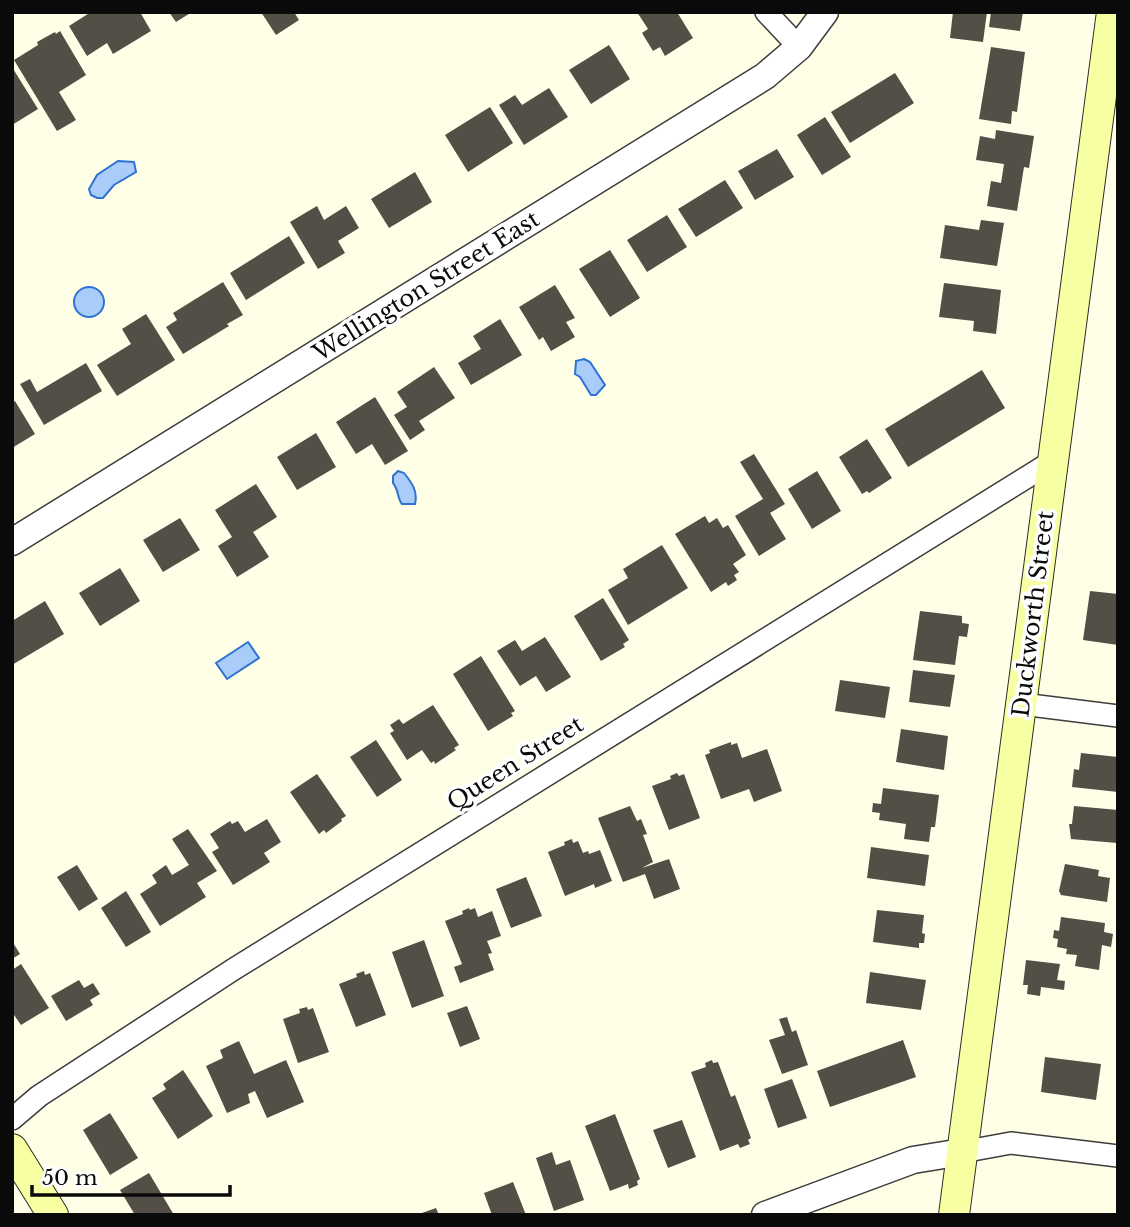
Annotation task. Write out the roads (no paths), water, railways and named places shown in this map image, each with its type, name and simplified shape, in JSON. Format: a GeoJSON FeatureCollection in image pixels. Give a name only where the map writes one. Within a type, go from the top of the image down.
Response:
{"type":"FeatureCollection","features":[{"type":"Feature","properties":{"kind":"main road","name":"Duckworth Street"},"geometry":{"type":"LineString","coordinates":[[954,1215],[1053,461],[1109,103],[1112,12]]}},
{"type":"Feature","properties":{"kind":"main road"},"geometry":{"type":"LineString","coordinates":[[12,1149],[53,1215]]}},
{"type":"Feature","properties":{"kind":"street"},"geometry":{"type":"LineString","coordinates":[[766,12],[799,47]]}},
{"type":"Feature","properties":{"kind":"street","name":"Wellington Street East"},"geometry":{"type":"LineString","coordinates":[[12,542],[765,76],[799,47],[825,12]]}},
{"type":"Feature","properties":{"kind":"street","name":"Queen Street"},"geometry":{"type":"LineString","coordinates":[[12,1119],[39,1096],[234,969],[1053,461]]}},
{"type":"Feature","properties":{"kind":"street"},"geometry":{"type":"LineString","coordinates":[[1022,704],[1118,716]]}},
{"type":"Feature","properties":{"kind":"street"},"geometry":{"type":"LineString","coordinates":[[765,1215],[914,1160],[1011,1143],[1118,1156]]}},
{"type":"Feature","properties":{"kind":"water"},"geometry":{"type":"Polygon","coordinates":[[[118,161],[134,162],[136,172],[114,185],[103,198],[91,195],[89,189],[97,175],[118,161]]]}},
{"type":"Feature","properties":{"kind":"water"},"geometry":{"type":"Polygon","coordinates":[[[89,287],[100,291],[104,302],[100,313],[89,317],[78,313],[74,302],[78,291],[89,287]]]}},
{"type":"Feature","properties":{"kind":"water"},"geometry":{"type":"Polygon","coordinates":[[[584,359],[590,362],[605,385],[596,395],[591,395],[580,377],[575,374],[576,361],[584,359]]]}},
{"type":"Feature","properties":{"kind":"water"},"geometry":{"type":"Polygon","coordinates":[[[398,471],[404,473],[412,484],[416,495],[415,504],[400,502],[393,483],[393,476],[398,471]]]}},
{"type":"Feature","properties":{"kind":"water"},"geometry":{"type":"Polygon","coordinates":[[[248,642],[259,658],[227,679],[216,663],[248,642]]]}}]}
